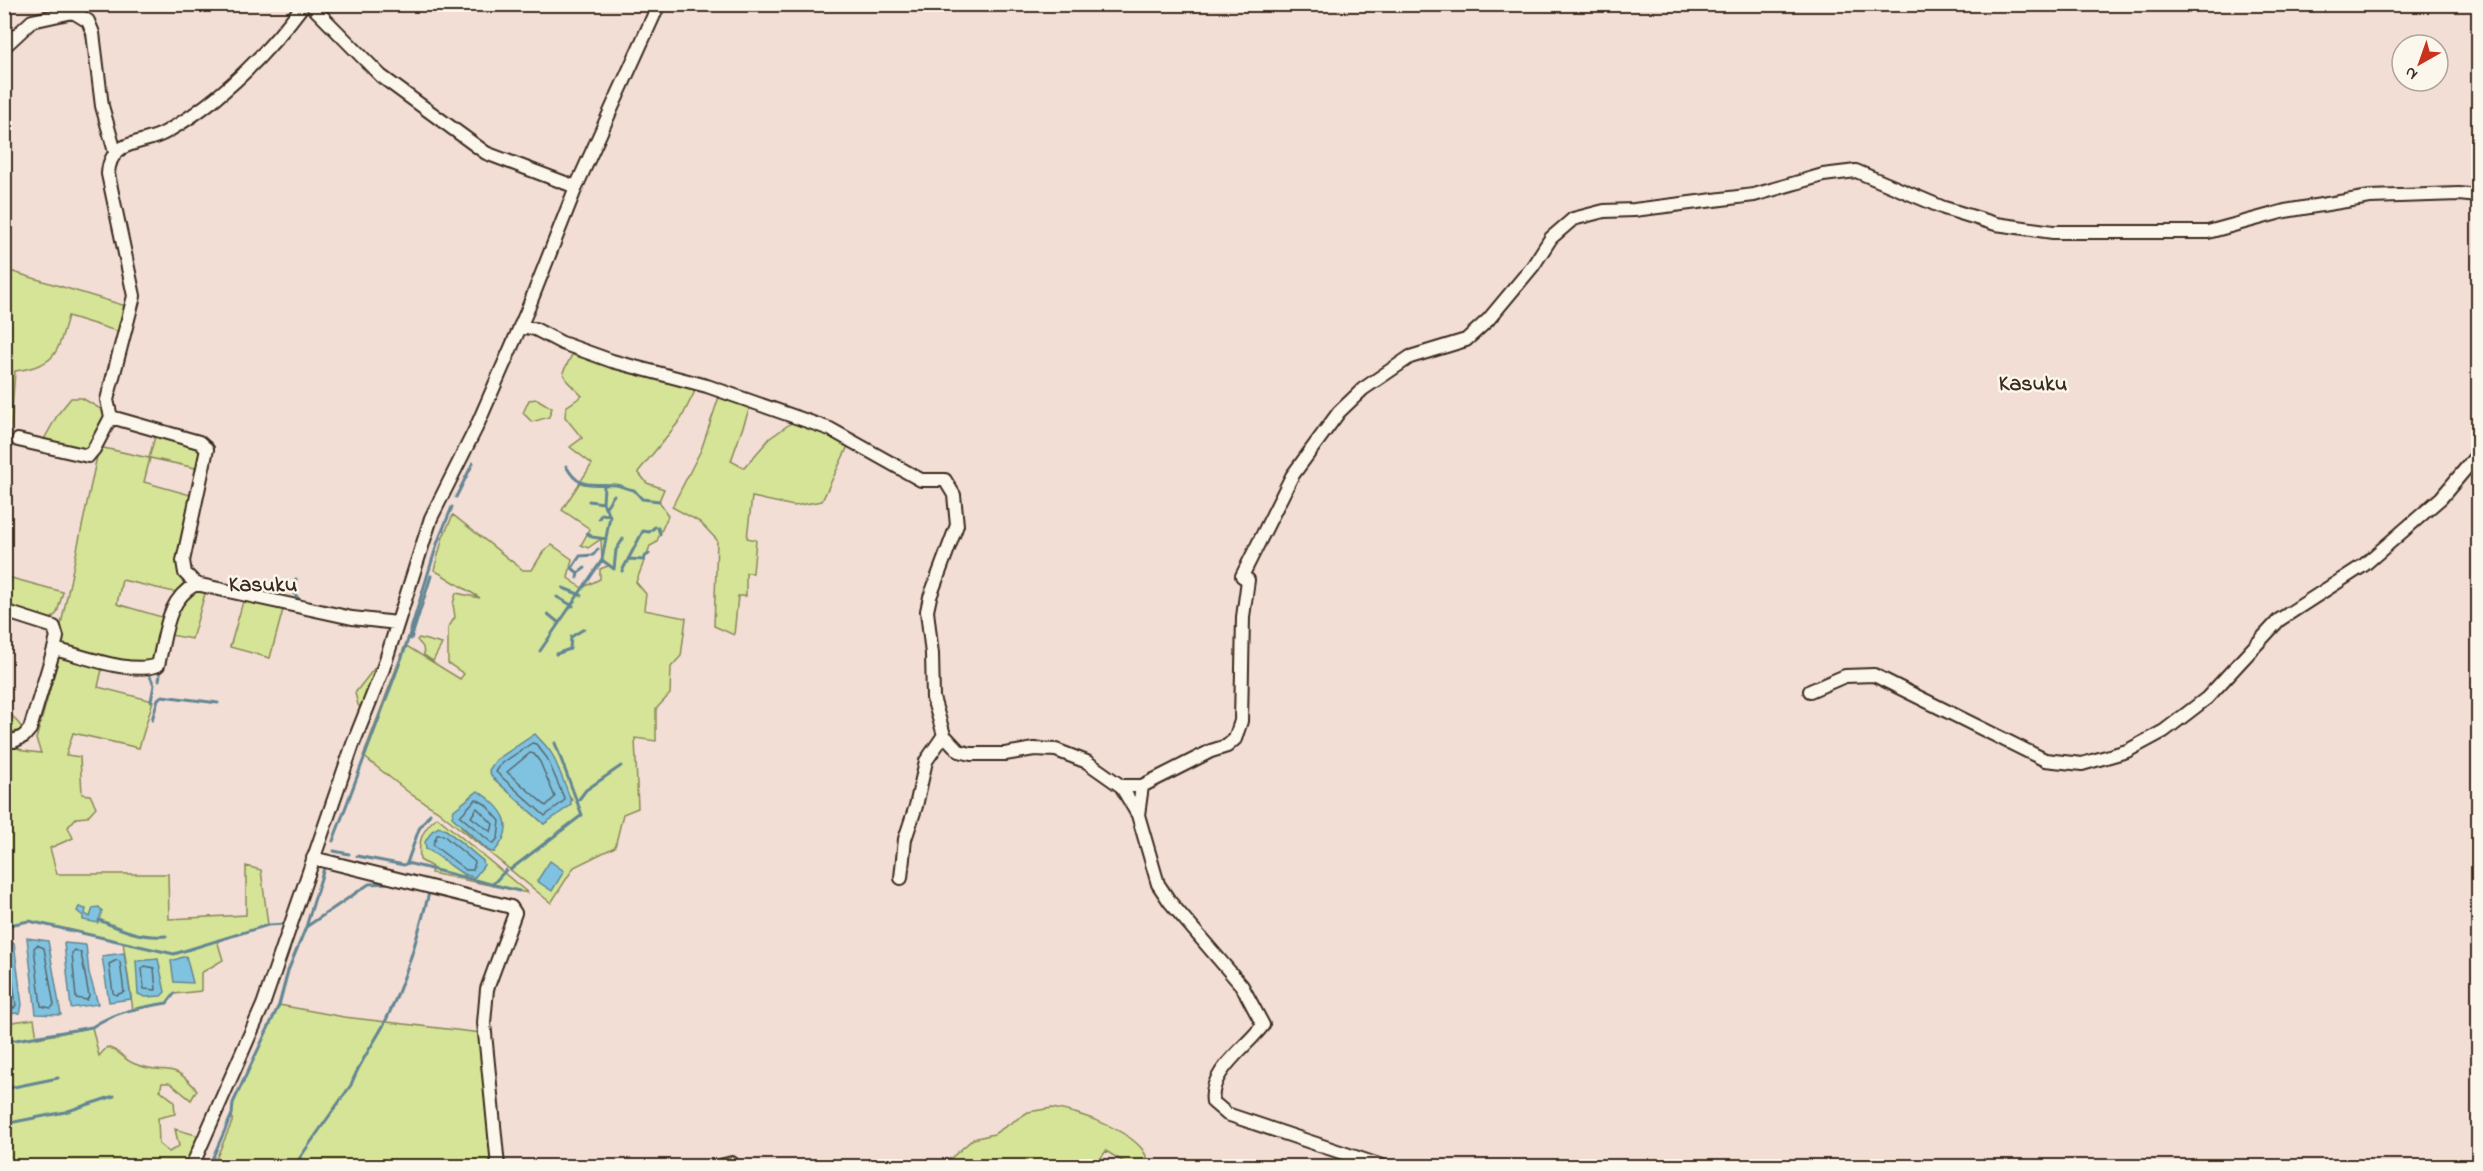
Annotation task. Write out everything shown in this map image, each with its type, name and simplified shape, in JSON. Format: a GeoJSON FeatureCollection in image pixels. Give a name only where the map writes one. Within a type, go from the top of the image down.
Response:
{"type":"FeatureCollection","features":[{"type":"Feature","properties":{"kind":"street"},"geometry":{"type":"LineString","coordinates":[[18,440],[87,456],[94,449],[111,417],[107,400],[134,296],[108,174],[109,161],[115,152],[163,134],[215,99],[258,61],[304,4]]}},
{"type":"Feature","properties":{"kind":"street"},"geometry":{"type":"LineString","coordinates":[[310,4],[381,76],[486,153],[576,187]]}},
{"type":"Feature","properties":{"kind":"street"},"geometry":{"type":"LineString","coordinates":[[192,1167],[258,1018],[353,744],[383,669],[431,518],[476,428],[576,187],[659,4]]}},
{"type":"Feature","properties":{"kind":"street"},"geometry":{"type":"LineString","coordinates":[[4,47],[32,21],[73,12],[88,21],[93,33],[102,106],[115,152]]}},
{"type":"Feature","properties":{"kind":"street"},"geometry":{"type":"LineString","coordinates":[[1121,786],[1142,786],[1211,751],[1227,746],[1235,740],[1241,721],[1243,617],[1248,580],[1242,576],[1293,476],[1339,412],[1363,389],[1410,357],[1466,339],[1533,266],[1551,238],[1573,219],[1604,211],[1634,210],[1754,195],[1823,175],[1856,171],[1944,208],[1996,224],[2053,232],[2208,232],[2285,211],[2370,197],[2459,194],[2478,196]]}},
{"type":"Feature","properties":{"kind":"street"},"geometry":{"type":"LineString","coordinates":[[520,326],[535,329],[562,343],[612,361],[707,386],[830,429],[921,480],[945,480],[954,495],[957,525],[927,610],[932,654],[933,698],[944,735],[959,751],[971,754],[1005,754],[1034,749],[1056,750],[1087,762],[1121,786],[1138,815],[1158,884],[1170,902],[1242,986],[1263,1025],[1240,1049],[1218,1078],[1213,1087],[1213,1102],[1227,1114],[1382,1167]]}},
{"type":"Feature","properties":{"kind":"street"},"geometry":{"type":"LineString","coordinates":[[111,417],[199,442],[207,449],[183,561],[185,573],[196,584],[352,618],[397,623]]}},
{"type":"Feature","properties":{"kind":"street"},"geometry":{"type":"LineString","coordinates":[[1810,691],[1845,676],[1874,675],[2045,760],[2082,764],[2127,751],[2164,732],[2207,698],[2279,620],[2364,565],[2441,498],[2478,454]]}},
{"type":"Feature","properties":{"kind":"street"},"geometry":{"type":"LineString","coordinates":[[54,649],[133,668],[158,665],[174,602],[182,591],[196,584]]}},
{"type":"Feature","properties":{"kind":"street"},"geometry":{"type":"LineString","coordinates":[[4,611],[54,627],[57,637],[30,729],[24,736],[14,741],[4,736]]}},
{"type":"Feature","properties":{"kind":"street"},"geometry":{"type":"LineString","coordinates":[[901,878],[904,839],[916,806],[926,761],[944,735]]}},
{"type":"Feature","properties":{"kind":"street"},"geometry":{"type":"LineString","coordinates":[[1138,815],[1142,786]]}},
{"type":"Feature","properties":{"kind":"street"},"geometry":{"type":"LineString","coordinates":[[313,858],[511,907],[515,913],[487,988],[483,1023],[498,1167]]}},
{"type":"Feature","properties":{"kind":"green space"},"geometry":{"type":"Polygon","coordinates":[[[10,271],[129,307],[123,333],[68,316],[61,340],[53,355],[39,365],[15,371],[10,437],[4,436],[4,296],[11,296],[10,271]]]}},
{"type":"Feature","properties":{"kind":"green space"},"geometry":{"type":"Polygon","coordinates":[[[574,351],[696,389],[681,419],[638,472],[647,483],[664,489],[659,501],[668,516],[656,543],[650,546],[636,582],[646,594],[644,610],[686,618],[681,656],[671,667],[670,694],[656,709],[656,741],[635,738],[638,808],[623,814],[615,847],[574,867],[551,903],[438,811],[412,795],[363,756],[405,645],[460,679],[464,674],[448,663],[448,628],[455,617],[453,604],[456,593],[480,598],[434,570],[443,537],[453,515],[523,570],[532,570],[543,552],[552,545],[572,559],[568,578],[582,588],[600,579],[600,569],[610,565],[602,560],[601,539],[588,548],[581,545],[590,529],[562,510],[592,464],[570,447],[582,438],[565,417],[566,407],[582,396],[567,381],[563,372],[574,351]],[[552,755],[492,777],[544,824],[572,800],[561,782],[552,755]],[[478,792],[469,797],[461,827],[489,851],[494,852],[489,799],[478,792]]]}},
{"type":"Feature","properties":{"kind":"green space"},"geometry":{"type":"Polygon","coordinates":[[[720,394],[751,404],[731,461],[744,468],[770,438],[794,421],[828,432],[849,444],[822,501],[794,506],[752,497],[747,538],[756,540],[753,573],[746,573],[746,596],[738,596],[734,635],[714,626],[717,540],[700,522],[672,507],[701,450],[720,394]]]}},
{"type":"Feature","properties":{"kind":"green space"},"geometry":{"type":"Polygon","coordinates":[[[71,398],[82,398],[104,411],[106,418],[86,452],[42,443],[58,414],[71,398]]]}},
{"type":"Feature","properties":{"kind":"green space"},"geometry":{"type":"Polygon","coordinates":[[[537,399],[552,408],[549,417],[532,422],[523,413],[529,400],[537,399]]]}},
{"type":"Feature","properties":{"kind":"green space"},"geometry":{"type":"Polygon","coordinates":[[[156,433],[201,447],[200,469],[150,458],[144,482],[194,496],[178,560],[179,573],[189,583],[174,592],[122,580],[117,604],[165,618],[155,658],[148,664],[132,663],[62,647],[60,629],[99,447],[149,458],[156,433]]]}},
{"type":"Feature","properties":{"kind":"green space"},"geometry":{"type":"Polygon","coordinates":[[[4,576],[63,592],[57,613],[51,619],[5,605],[4,576]]]}},
{"type":"Feature","properties":{"kind":"green space"},"geometry":{"type":"Polygon","coordinates":[[[196,588],[206,590],[192,639],[170,635],[177,603],[196,588]]]}},
{"type":"Feature","properties":{"kind":"green space"},"geometry":{"type":"Polygon","coordinates":[[[244,598],[284,606],[270,658],[230,647],[244,598]]]}},
{"type":"Feature","properties":{"kind":"green space"},"geometry":{"type":"Polygon","coordinates":[[[419,638],[442,644],[433,661],[424,655],[423,647],[417,640],[419,638]]]}},
{"type":"Feature","properties":{"kind":"green space"},"geometry":{"type":"Polygon","coordinates":[[[396,650],[368,718],[358,705],[355,693],[380,661],[396,650]]]}},
{"type":"Feature","properties":{"kind":"green space"},"geometry":{"type":"Polygon","coordinates":[[[60,654],[103,665],[98,687],[153,701],[139,748],[73,733],[66,755],[80,757],[82,794],[90,795],[96,807],[87,817],[76,818],[68,827],[73,838],[50,848],[57,874],[168,874],[169,919],[246,915],[246,866],[261,870],[268,925],[217,940],[223,960],[201,973],[201,991],[174,994],[167,1003],[133,1010],[123,942],[29,921],[5,926],[5,742],[24,751],[41,753],[36,739],[60,654]]]}},
{"type":"Feature","properties":{"kind":"green space"},"geometry":{"type":"Polygon","coordinates":[[[4,706],[24,730],[12,736],[5,733],[4,706]]]}},
{"type":"Feature","properties":{"kind":"green space"},"geometry":{"type":"Polygon","coordinates":[[[437,817],[528,893],[431,873],[432,867],[420,860],[420,853],[422,836],[437,817]],[[439,827],[426,849],[437,853],[465,876],[483,861],[446,830],[439,827]]]}},
{"type":"Feature","properties":{"kind":"green space"},"geometry":{"type":"Polygon","coordinates":[[[279,1005],[344,1017],[490,1034],[502,1166],[213,1166],[232,1122],[233,1103],[279,1005]]]}},
{"type":"Feature","properties":{"kind":"green space"},"geometry":{"type":"Polygon","coordinates":[[[34,1019],[37,1038],[92,1027],[99,1056],[107,1047],[135,1064],[146,1068],[174,1071],[188,1080],[197,1090],[191,1100],[170,1083],[162,1083],[160,1090],[174,1101],[175,1114],[158,1118],[159,1144],[169,1152],[179,1146],[175,1129],[210,1139],[196,1166],[5,1166],[5,1023],[34,1019]]]}},
{"type":"Feature","properties":{"kind":"green space"},"geometry":{"type":"Polygon","coordinates":[[[1052,1108],[1087,1117],[1124,1134],[1142,1149],[1150,1166],[1130,1166],[1106,1151],[1095,1166],[942,1166],[973,1139],[994,1134],[1028,1112],[1052,1108]]]}},
{"type":"Feature","properties":{"kind":"water"},"geometry":{"type":"Polygon","coordinates":[[[535,734],[553,756],[571,802],[571,805],[544,824],[492,777],[489,770],[496,760],[535,734]]]}},
{"type":"Feature","properties":{"kind":"water"},"geometry":{"type":"Polygon","coordinates":[[[478,791],[494,804],[504,818],[505,834],[494,852],[489,851],[452,817],[454,810],[478,791]]]}},
{"type":"Feature","properties":{"kind":"water"},"geometry":{"type":"Polygon","coordinates":[[[439,827],[446,830],[483,861],[484,865],[475,877],[462,873],[426,849],[425,842],[432,831],[439,827]]]}},
{"type":"Feature","properties":{"kind":"water"},"geometry":{"type":"Polygon","coordinates":[[[550,861],[564,871],[552,891],[537,881],[550,861]]]}},
{"type":"Feature","properties":{"kind":"water"},"geometry":{"type":"Polygon","coordinates":[[[79,907],[86,909],[85,914],[90,917],[93,908],[99,907],[102,911],[98,923],[83,920],[83,916],[77,911],[79,907]]]}},
{"type":"Feature","properties":{"kind":"water"},"geometry":{"type":"Polygon","coordinates":[[[27,938],[48,941],[61,1015],[36,1014],[27,938]]]}},
{"type":"Feature","properties":{"kind":"water"},"geometry":{"type":"Polygon","coordinates":[[[5,943],[14,943],[22,1005],[20,1013],[5,1014],[5,943]]]}},
{"type":"Feature","properties":{"kind":"water"},"geometry":{"type":"Polygon","coordinates":[[[64,943],[86,945],[89,973],[98,1004],[71,1008],[64,943]]]}},
{"type":"Feature","properties":{"kind":"water"},"geometry":{"type":"Polygon","coordinates":[[[124,953],[131,999],[109,1002],[102,956],[124,953]]]}},
{"type":"Feature","properties":{"kind":"water"},"geometry":{"type":"Polygon","coordinates":[[[186,956],[193,983],[174,982],[171,961],[186,956]]]}},
{"type":"Feature","properties":{"kind":"water"},"geometry":{"type":"Polygon","coordinates":[[[158,959],[165,992],[161,996],[145,997],[138,994],[136,961],[158,959]]]}},
{"type":"Feature","properties":{"kind":"waterway"},"geometry":{"type":"LineString","coordinates":[[456,497],[473,463]]}},
{"type":"Feature","properties":{"kind":"waterway"},"geometry":{"type":"LineString","coordinates":[[566,466],[576,480],[582,483],[618,485],[634,490],[642,499],[659,501]]}},
{"type":"Feature","properties":{"kind":"waterway"},"geometry":{"type":"LineString","coordinates":[[540,651],[602,560],[610,516],[603,503],[604,486]]}},
{"type":"Feature","properties":{"kind":"waterway"},"geometry":{"type":"LineString","coordinates":[[605,508],[614,495]]}},
{"type":"Feature","properties":{"kind":"waterway"},"geometry":{"type":"LineString","coordinates":[[589,501],[603,503]]}},
{"type":"Feature","properties":{"kind":"waterway"},"geometry":{"type":"LineString","coordinates":[[333,841],[405,649],[438,541],[452,507]]}},
{"type":"Feature","properties":{"kind":"waterway"},"geometry":{"type":"LineString","coordinates":[[599,518],[602,514],[610,516]]}},
{"type":"Feature","properties":{"kind":"waterway"},"geometry":{"type":"LineString","coordinates":[[622,571],[643,531],[649,532],[655,527]]}},
{"type":"Feature","properties":{"kind":"waterway"},"geometry":{"type":"LineString","coordinates":[[658,528],[660,534]]}},
{"type":"Feature","properties":{"kind":"waterway"},"geometry":{"type":"LineString","coordinates":[[587,533],[592,537],[606,539]]}},
{"type":"Feature","properties":{"kind":"waterway"},"geometry":{"type":"LineString","coordinates":[[614,569],[616,550],[623,539]]}},
{"type":"Feature","properties":{"kind":"waterway"},"geometry":{"type":"LineString","coordinates":[[578,573],[572,568],[580,556],[593,555],[598,549]]}},
{"type":"Feature","properties":{"kind":"waterway"},"geometry":{"type":"LineString","coordinates":[[629,559],[644,560],[644,557],[649,554]]}},
{"type":"Feature","properties":{"kind":"waterway"},"geometry":{"type":"LineString","coordinates":[[602,560],[614,569]]}},
{"type":"Feature","properties":{"kind":"waterway"},"geometry":{"type":"LineString","coordinates":[[577,578],[578,573],[585,568]]}},
{"type":"Feature","properties":{"kind":"waterway"},"geometry":{"type":"LineString","coordinates":[[411,639],[431,576]]}},
{"type":"Feature","properties":{"kind":"waterway"},"geometry":{"type":"LineString","coordinates":[[296,579],[294,593],[301,602]]}},
{"type":"Feature","properties":{"kind":"waterway"},"geometry":{"type":"LineString","coordinates":[[563,588],[581,595]]}},
{"type":"Feature","properties":{"kind":"waterway"},"geometry":{"type":"LineString","coordinates":[[557,597],[573,606]]}},
{"type":"Feature","properties":{"kind":"waterway"},"geometry":{"type":"LineString","coordinates":[[548,614],[559,623]]}},
{"type":"Feature","properties":{"kind":"waterway"},"geometry":{"type":"LineString","coordinates":[[556,654],[570,649],[571,637],[584,629]]}},
{"type":"Feature","properties":{"kind":"waterway"},"geometry":{"type":"LineString","coordinates":[[159,680],[161,669]]}},
{"type":"Feature","properties":{"kind":"waterway"},"geometry":{"type":"LineString","coordinates":[[146,673],[149,674],[154,685],[151,701]]}},
{"type":"Feature","properties":{"kind":"waterway"},"geometry":{"type":"LineString","coordinates":[[38,721],[52,676]]}},
{"type":"Feature","properties":{"kind":"waterway"},"geometry":{"type":"LineString","coordinates":[[152,720],[158,699],[162,696],[218,703]]}},
{"type":"Feature","properties":{"kind":"waterway"},"geometry":{"type":"LineString","coordinates":[[511,869],[582,815],[555,743]]}},
{"type":"Feature","properties":{"kind":"waterway"},"geometry":{"type":"LineString","coordinates":[[577,802],[586,790],[621,766]]}},
{"type":"Feature","properties":{"kind":"waterway"},"geometry":{"type":"LineString","coordinates":[[407,863],[419,829],[430,814]]}},
{"type":"Feature","properties":{"kind":"waterway"},"geometry":{"type":"LineString","coordinates":[[334,851],[349,854]]}},
{"type":"Feature","properties":{"kind":"waterway"},"geometry":{"type":"LineString","coordinates":[[357,856],[404,865],[407,863],[519,891]]}},
{"type":"Feature","properties":{"kind":"waterway"},"geometry":{"type":"LineString","coordinates":[[306,927],[325,865]]}},
{"type":"Feature","properties":{"kind":"waterway"},"geometry":{"type":"LineString","coordinates":[[493,884],[506,870]]}},
{"type":"Feature","properties":{"kind":"waterway"},"geometry":{"type":"LineString","coordinates":[[209,1166],[232,1114],[233,1103],[279,1005],[288,971],[306,927],[369,884],[390,883]]}},
{"type":"Feature","properties":{"kind":"waterway"},"geometry":{"type":"LineString","coordinates":[[294,1166],[351,1085],[384,1024],[404,976],[429,893]]}},
{"type":"Feature","properties":{"kind":"waterway"},"geometry":{"type":"LineString","coordinates":[[99,920],[140,934],[166,936]]}},
{"type":"Feature","properties":{"kind":"waterway"},"geometry":{"type":"LineString","coordinates":[[4,926],[29,921],[174,954],[268,925],[286,924]]}},
{"type":"Feature","properties":{"kind":"waterway"},"geometry":{"type":"LineString","coordinates":[[4,1042],[92,1027],[119,1014],[167,1003],[174,994]]}},
{"type":"Feature","properties":{"kind":"waterway"},"geometry":{"type":"LineString","coordinates":[[4,1089],[58,1078]]}},
{"type":"Feature","properties":{"kind":"waterway"},"geometry":{"type":"LineString","coordinates":[[4,1124],[65,1112],[114,1096]]}},
{"type":"Feature","properties":{"kind":"district","name":"Kasuku"},"geometry":{"type":"Point","coordinates":[2033,385]}},
{"type":"Feature","properties":{"kind":"district","name":"Kasuku"},"geometry":{"type":"Point","coordinates":[263,586]}}]}
